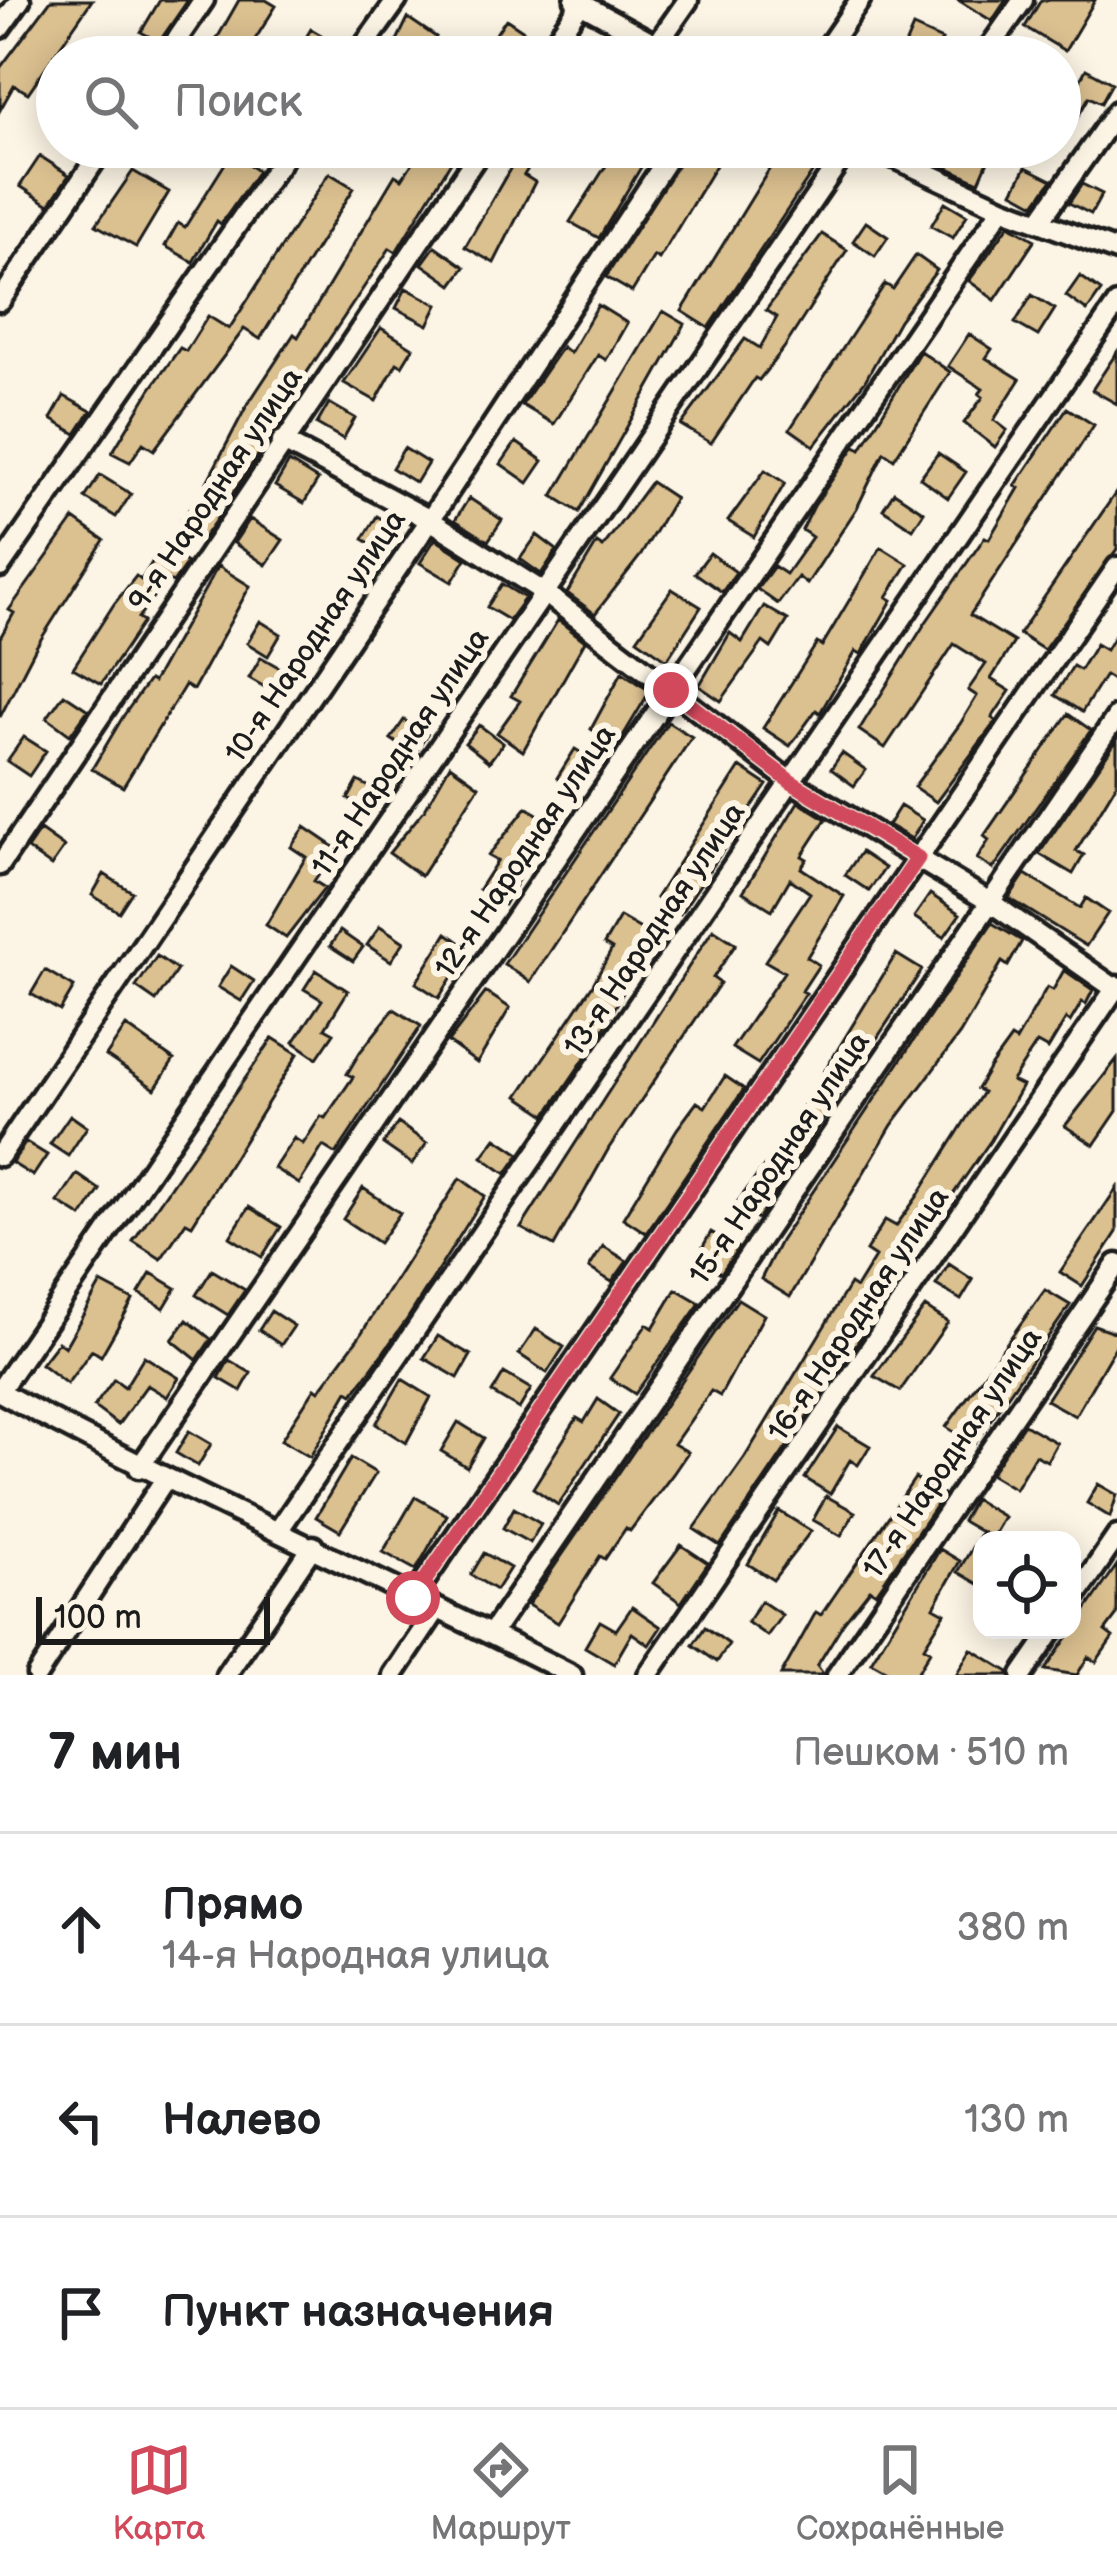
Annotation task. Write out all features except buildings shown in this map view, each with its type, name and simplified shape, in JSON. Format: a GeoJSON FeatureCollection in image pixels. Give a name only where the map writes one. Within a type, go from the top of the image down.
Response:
{"type":"FeatureCollection","features":[{"type":"Feature","properties":{"kind":"street"},"geometry":{"type":"LineString","coordinates":[[0,28],[20,0]]}},
{"type":"Feature","properties":{"kind":"street"},"geometry":{"type":"LineString","coordinates":[[179,36],[204,0]]}},
{"type":"Feature","properties":{"kind":"street"},"geometry":{"type":"LineString","coordinates":[[371,36],[397,0]]}},
{"type":"Feature","properties":{"kind":"street"},"geometry":{"type":"LineString","coordinates":[[663,36],[688,0]]}},
{"type":"Feature","properties":{"kind":"street"},"geometry":{"type":"LineString","coordinates":[[835,36],[860,0]]}},
{"type":"Feature","properties":{"kind":"street"},"geometry":{"type":"LineString","coordinates":[[997,36],[1023,0]]}},
{"type":"Feature","properties":{"kind":"street"},"geometry":{"type":"LineString","coordinates":[[557,36],[578,2],[638,36]]}},
{"type":"Feature","properties":{"kind":"street"},"geometry":{"type":"LineString","coordinates":[[1081,162],[1117,111]]}},
{"type":"Feature","properties":{"kind":"street"},"geometry":{"type":"LineString","coordinates":[[0,301],[90,168]]}},
{"type":"Feature","properties":{"kind":"street"},"geometry":{"type":"LineString","coordinates":[[0,567],[276,168]]}},
{"type":"Feature","properties":{"kind":"street","name":"9-я Народная улица"},"geometry":{"type":"LineString","coordinates":[[0,865],[469,168]]}},
{"type":"Feature","properties":{"kind":"street","name":"10-я Народная улица"},"geometry":{"type":"LineString","coordinates":[[0,1156],[430,520],[661,168]]}},
{"type":"Feature","properties":{"kind":"street","name":"11-я Народная улица"},"geometry":{"type":"LineString","coordinates":[[0,1392],[835,168]]}},
{"type":"Feature","properties":{"kind":"street"},"geometry":{"type":"LineString","coordinates":[[934,168],[1002,208],[1117,251]]}},
{"type":"Feature","properties":{"kind":"street"},"geometry":{"type":"LineString","coordinates":[[1039,222],[1077,168]]}},
{"type":"Feature","properties":{"kind":"street","name":"12-я Народная улица"},"geometry":{"type":"LineString","coordinates":[[139,1468],[1002,208]]}},
{"type":"Feature","properties":{"kind":"street","name":"13-я Народная улица"},"geometry":{"type":"LineString","coordinates":[[280,1528],[1117,304]]}},
{"type":"Feature","properties":{"kind":"street"},"geometry":{"type":"LineString","coordinates":[[282,441],[430,520],[545,593],[791,782],[990,902],[1116,988]]}},
{"type":"Feature","properties":{"kind":"street"},"geometry":{"type":"LineString","coordinates":[[413,1598],[1117,567]]}},
{"type":"Feature","properties":{"kind":"street","name":"15-я Народная улица"},"geometry":{"type":"LineString","coordinates":[[491,1634],[1117,716]]}},
{"type":"Feature","properties":{"kind":"street","name":"16-я Народная улица"},"geometry":{"type":"LineString","coordinates":[[648,1675],[1116,988]]}},
{"type":"Feature","properties":{"kind":"street","name":"17-я Народная улица"},"geometry":{"type":"LineString","coordinates":[[837,1675],[1117,1264]]}},
{"type":"Feature","properties":{"kind":"street"},"geometry":{"type":"LineString","coordinates":[[0,1392],[139,1468],[280,1528],[572,1675]]}},
{"type":"Feature","properties":{"kind":"street"},"geometry":{"type":"LineString","coordinates":[[37,1675],[165,1479]]}},
{"type":"Feature","properties":{"kind":"street"},"geometry":{"type":"LineString","coordinates":[[1081,1589],[1117,1536]]}},
{"type":"Feature","properties":{"kind":"street"},"geometry":{"type":"LineString","coordinates":[[226,1675],[314,1546]]}},
{"type":"Feature","properties":{"kind":"street"},"geometry":{"type":"LineString","coordinates":[[393,1675],[436,1609]]}},
{"type":"Feature","properties":{"kind":"street"},"geometry":{"type":"LineString","coordinates":[[1022,1675],[1047,1639]]}},
{"type":"Feature","properties":{"kind":"route"},"geometry":{"type":"LineString","coordinates":[[413,1598],[918,858],[791,782],[671,690]]}}]}
